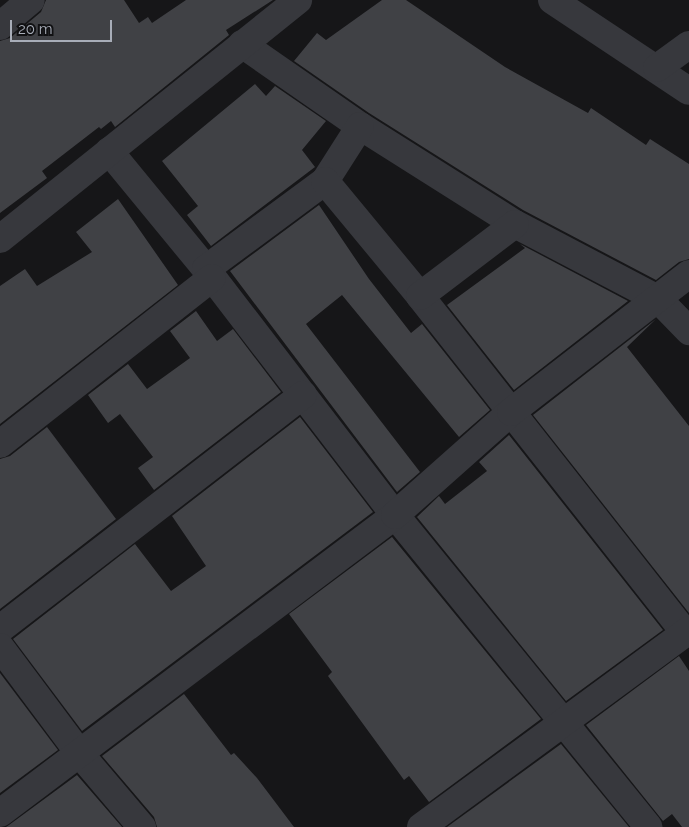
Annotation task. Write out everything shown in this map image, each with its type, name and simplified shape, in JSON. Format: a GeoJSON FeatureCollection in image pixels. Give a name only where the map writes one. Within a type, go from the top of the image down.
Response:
{"type":"FeatureCollection","features":[{"type":"Feature","properties":{"kind":"street"},"geometry":{"type":"LineString","coordinates":[[0,26],[31,0]]}},
{"type":"Feature","properties":{"kind":"street"},"geometry":{"type":"LineString","coordinates":[[0,239],[298,0]]}},
{"type":"Feature","properties":{"kind":"street"},"geometry":{"type":"LineString","coordinates":[[552,0],[689,90]]}},
{"type":"Feature","properties":{"kind":"street"},"geometry":{"type":"LineString","coordinates":[[242,44],[360,126],[515,224],[658,298],[689,331]]}},
{"type":"Feature","properties":{"kind":"street"},"geometry":{"type":"LineString","coordinates":[[657,68],[689,45]]}},
{"type":"Feature","properties":{"kind":"street"},"geometry":{"type":"LineString","coordinates":[[0,444],[325,181],[360,126]]}},
{"type":"Feature","properties":{"kind":"street"},"geometry":{"type":"LineString","coordinates":[[108,151],[209,273],[395,514],[648,827]]}},
{"type":"Feature","properties":{"kind":"street"},"geometry":{"type":"LineString","coordinates":[[325,181],[420,296],[510,412],[687,631],[421,827]]}},
{"type":"Feature","properties":{"kind":"street"},"geometry":{"type":"LineString","coordinates":[[420,296],[515,224]]}},
{"type":"Feature","properties":{"kind":"street"},"geometry":{"type":"LineString","coordinates":[[0,813],[395,514],[510,412],[689,274]]}},
{"type":"Feature","properties":{"kind":"street"},"geometry":{"type":"LineString","coordinates":[[0,628],[303,395]]}},
{"type":"Feature","properties":{"kind":"street"},"geometry":{"type":"LineString","coordinates":[[0,647],[80,754],[142,827]]}},
{"type":"Feature","properties":{"kind":"building"},"geometry":{"type":"Polygon","coordinates":[[[46,0],[124,0],[139,23],[148,17],[152,23],[186,0],[273,0],[226,30],[229,35],[115,127],[111,121],[101,129],[99,127],[42,171],[47,178],[0,213],[0,41],[10,38],[41,12],[46,0]]]}},
{"type":"Feature","properties":{"kind":"building"},"geometry":{"type":"Polygon","coordinates":[[[382,0],[406,0],[505,67],[588,113],[591,108],[646,145],[650,139],[689,164],[689,259],[679,262],[656,280],[523,210],[369,113],[294,61],[317,33],[326,40],[382,0]]]}},
{"type":"Feature","properties":{"kind":"building"},"geometry":{"type":"Polygon","coordinates":[[[255,84],[266,96],[275,86],[326,121],[302,150],[315,167],[211,246],[187,215],[198,206],[162,161],[255,84]]]}},
{"type":"Feature","properties":{"kind":"building"},"geometry":{"type":"Polygon","coordinates":[[[118,199],[178,285],[0,424],[0,286],[25,269],[37,286],[92,252],[76,232],[118,199]]]}},
{"type":"Feature","properties":{"kind":"building"},"geometry":{"type":"Polygon","coordinates":[[[319,205],[369,279],[411,333],[422,324],[490,410],[459,437],[342,295],[306,324],[420,472],[397,492],[230,271],[319,205]]]}},
{"type":"Feature","properties":{"kind":"building"},"geometry":{"type":"Polygon","coordinates":[[[520,244],[628,301],[514,390],[447,305],[525,248],[520,244]]]}},
{"type":"Feature","properties":{"kind":"building"},"geometry":{"type":"Polygon","coordinates":[[[196,311],[217,341],[233,329],[281,392],[154,490],[138,468],[153,457],[120,414],[108,423],[88,395],[128,364],[147,389],[190,358],[170,331],[196,311]]]}},
{"type":"Feature","properties":{"kind":"building"},"geometry":{"type":"Polygon","coordinates":[[[656,319],[627,347],[689,426],[689,613],[533,415],[656,319]]]}},
{"type":"Feature","properties":{"kind":"building"},"geometry":{"type":"Polygon","coordinates":[[[300,417],[373,512],[82,731],[13,639],[135,544],[171,591],[206,566],[172,516],[300,417]]]}},
{"type":"Feature","properties":{"kind":"building"},"geometry":{"type":"Polygon","coordinates":[[[47,427],[116,519],[0,609],[0,459],[10,456],[47,427]]]}},
{"type":"Feature","properties":{"kind":"building"},"geometry":{"type":"Polygon","coordinates":[[[509,435],[663,630],[566,701],[417,517],[439,496],[445,504],[487,471],[479,462],[509,435]]]}},
{"type":"Feature","properties":{"kind":"building"},"geometry":{"type":"Polygon","coordinates":[[[392,537],[541,719],[429,802],[409,776],[404,780],[328,676],[332,672],[289,614],[392,537]]]}},
{"type":"Feature","properties":{"kind":"building"},"geometry":{"type":"Polygon","coordinates":[[[679,656],[689,671],[689,827],[682,827],[672,814],[663,821],[586,725],[679,656]]]}},
{"type":"Feature","properties":{"kind":"building"},"geometry":{"type":"Polygon","coordinates":[[[0,673],[58,750],[0,793],[0,673]]]}},
{"type":"Feature","properties":{"kind":"building"},"geometry":{"type":"Polygon","coordinates":[[[184,694],[231,755],[234,753],[257,778],[294,827],[157,827],[154,817],[102,756],[184,694]]]}},
{"type":"Feature","properties":{"kind":"building"},"geometry":{"type":"Polygon","coordinates":[[[561,744],[629,827],[447,827],[561,744]]]}},
{"type":"Feature","properties":{"kind":"building"},"geometry":{"type":"Polygon","coordinates":[[[77,775],[122,827],[6,827],[9,825],[77,775]]]}}]}
